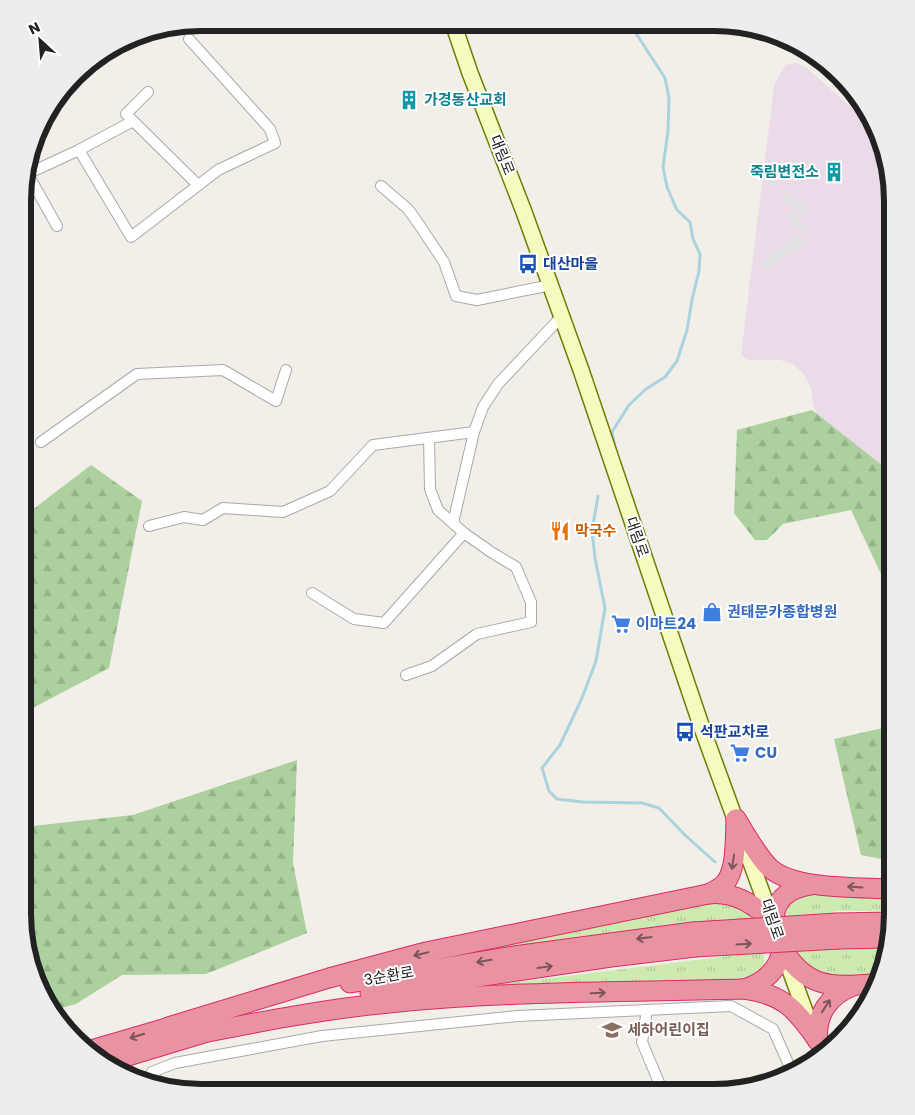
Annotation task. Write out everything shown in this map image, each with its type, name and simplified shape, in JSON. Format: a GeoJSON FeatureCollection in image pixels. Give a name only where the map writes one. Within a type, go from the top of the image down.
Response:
{"type":"FeatureCollection","features":[{"type":"Feature","properties":{"kind":"highway"},"geometry":{"type":"LineString","coordinates":[[736,818],[772,869],[792,880],[817,884],[883,888]]}},
{"type":"Feature","properties":{"kind":"highway"},"geometry":{"type":"LineString","coordinates":[[708,894],[722,886],[730,875],[736,818]]}},
{"type":"Feature","properties":{"kind":"highway"},"geometry":{"type":"LineString","coordinates":[[774,924],[775,909],[783,896],[798,888],[817,884]]}},
{"type":"Feature","properties":{"kind":"highway"},"geometry":{"type":"LineString","coordinates":[[168,1027],[382,963],[426,952],[708,894],[720,893],[741,899],[756,907],[774,924]]}},
{"type":"Feature","properties":{"kind":"highway"},"geometry":{"type":"LineString","coordinates":[[694,939],[838,931],[883,923]]}},
{"type":"Feature","properties":{"kind":"highway"},"geometry":{"type":"LineString","coordinates":[[838,931],[881,937]]}},
{"type":"Feature","properties":{"kind":"highway","name":"3순환로"},"geometry":{"type":"LineString","coordinates":[[97,1048],[233,1008],[335,986],[514,956],[694,939]]}},
{"type":"Feature","properties":{"kind":"highway","name":"3순환로"},"geometry":{"type":"LineString","coordinates":[[115,1060],[268,1015],[364,994],[611,957],[694,939]]}},
{"type":"Feature","properties":{"kind":"highway"},"geometry":{"type":"LineString","coordinates":[[782,948],[794,966],[811,979],[835,986],[864,984]]}},
{"type":"Feature","properties":{"kind":"highway"},"geometry":{"type":"LineString","coordinates":[[744,989],[760,981],[774,970],[779,962],[782,948]]}},
{"type":"Feature","properties":{"kind":"highway"},"geometry":{"type":"LineString","coordinates":[[820,1046],[818,1027],[826,1006],[836,994],[864,984]]}},
{"type":"Feature","properties":{"kind":"highway"},"geometry":{"type":"LineString","coordinates":[[202,1033],[344,1008],[406,1001],[744,989],[772,995],[787,1003],[801,1017],[820,1046]]}},
{"type":"Feature","properties":{"kind":"street","name":"대림로"},"geometry":{"type":"LineString","coordinates":[[456,31],[551,285],[703,731],[806,1014],[820,1046]]}},
{"type":"Feature","properties":{"kind":"street"},"geometry":{"type":"LineString","coordinates":[[79,150],[131,237],[218,170],[275,143],[270,129],[189,39]]}},
{"type":"Feature","properties":{"kind":"street"},"geometry":{"type":"LineString","coordinates":[[148,92],[126,114],[198,185]]}},
{"type":"Feature","properties":{"kind":"street"},"geometry":{"type":"LineString","coordinates":[[35,169],[79,150],[132,121]]}},
{"type":"Feature","properties":{"kind":"street"},"geometry":{"type":"LineString","coordinates":[[33,184],[57,226]]}},
{"type":"Feature","properties":{"kind":"street"},"geometry":{"type":"LineString","coordinates":[[381,186],[408,209],[420,226],[444,262],[456,296],[477,300],[551,285]]}},
{"type":"Feature","properties":{"kind":"street"},"geometry":{"type":"LineString","coordinates":[[453,523],[474,432],[483,407],[498,384],[562,316]]}},
{"type":"Feature","properties":{"kind":"street"},"geometry":{"type":"LineString","coordinates":[[41,442],[137,374],[223,370],[276,401],[286,370]]}},
{"type":"Feature","properties":{"kind":"street"},"geometry":{"type":"LineString","coordinates":[[149,526],[184,518],[203,520],[223,508],[283,512],[330,491],[373,445],[474,432]]}},
{"type":"Feature","properties":{"kind":"street"},"geometry":{"type":"LineString","coordinates":[[406,675],[432,666],[477,634],[531,622],[530,602],[516,566],[491,552],[464,533],[438,510],[430,489],[429,438]]}},
{"type":"Feature","properties":{"kind":"street"},"geometry":{"type":"LineString","coordinates":[[312,593],[354,619],[384,623],[464,533]]}},
{"type":"Feature","properties":{"kind":"street"},"geometry":{"type":"LineString","coordinates":[[155,1077],[152,1072],[175,1063],[322,1036],[518,1016],[731,1006],[773,1029],[789,1065]]}},
{"type":"Feature","properties":{"kind":"street"},"geometry":{"type":"LineString","coordinates":[[647,1010],[642,1042],[659,1083]]}},
{"type":"Feature","properties":{"kind":"shaded area"},"geometry":{"type":"Polygon","coordinates":[[[796,63],[806,67],[860,115],[871,137],[878,158],[884,202],[884,531],[820,423],[813,405],[811,388],[803,373],[791,363],[780,360],[749,360],[741,355],[774,86],[786,65],[796,63]]]}},
{"type":"Feature","properties":{"kind":"shaded area"},"geometry":{"type":"Polygon","coordinates":[[[786,192],[806,208],[801,214],[781,198],[786,192]]]}},
{"type":"Feature","properties":{"kind":"shaded area"},"geometry":{"type":"Polygon","coordinates":[[[791,212],[810,229],[805,235],[786,218],[791,212]]]}},
{"type":"Feature","properties":{"kind":"shaded area"},"geometry":{"type":"Polygon","coordinates":[[[799,236],[804,244],[766,270],[761,262],[799,236]]]}},
{"type":"Feature","properties":{"kind":"green space"},"geometry":{"type":"Polygon","coordinates":[[[812,410],[884,466],[883,579],[851,510],[783,524],[767,540],[755,540],[734,513],[737,430],[812,410]]]}},
{"type":"Feature","properties":{"kind":"green space"},"geometry":{"type":"Polygon","coordinates":[[[91,465],[142,501],[109,668],[31,709],[31,511],[91,465]]]}},
{"type":"Feature","properties":{"kind":"green space"},"geometry":{"type":"Polygon","coordinates":[[[883,728],[883,859],[861,855],[834,739],[883,728]]]}},
{"type":"Feature","properties":{"kind":"green space"},"geometry":{"type":"Polygon","coordinates":[[[297,760],[293,863],[307,933],[206,974],[122,975],[76,1004],[60,1008],[44,978],[33,936],[31,913],[31,826],[133,815],[297,760]]]}},
{"type":"Feature","properties":{"kind":"green space"},"geometry":{"type":"Polygon","coordinates":[[[804,891],[883,894],[883,911],[834,911],[839,947],[880,945],[871,977],[817,975],[800,957],[782,911],[785,903],[804,891]]]}},
{"type":"Feature","properties":{"kind":"green space"},"geometry":{"type":"Polygon","coordinates":[[[709,900],[737,905],[745,911],[755,925],[762,944],[764,961],[761,971],[749,981],[420,994],[736,955],[729,919],[408,964],[709,900]]]}},
{"type":"Feature","properties":{"kind":"waterway"},"geometry":{"type":"LineString","coordinates":[[615,447],[612,432],[629,405],[646,389],[665,377],[677,361],[687,330],[699,271],[700,254],[693,239],[690,222],[677,210],[667,187],[663,167],[668,131],[669,98],[665,78],[635,31]]}},
{"type":"Feature","properties":{"kind":"waterway"},"geometry":{"type":"LineString","coordinates":[[598,496],[592,531],[595,558],[605,608],[596,661],[582,698],[560,745],[542,768],[549,791],[557,799],[583,802],[642,803],[659,808],[715,862]]}},
{"type":"Feature","properties":{"kind":"place","name":"가경동산교회"},"geometry":{"type":"Point","coordinates":[409,100]}},
{"type":"Feature","properties":{"kind":"place","name":"죽림변전소"},"geometry":{"type":"Point","coordinates":[834,172]}},
{"type":"Feature","properties":{"kind":"place","name":"대산마을"},"geometry":{"type":"Point","coordinates":[528,264]}},
{"type":"Feature","properties":{"kind":"place","name":"막국수"},"geometry":{"type":"Point","coordinates":[560,531]}},
{"type":"Feature","properties":{"kind":"place","name":"권태문카종합병원"},"geometry":{"type":"Point","coordinates":[712,612]}},
{"type":"Feature","properties":{"kind":"place","name":"이마트24"},"geometry":{"type":"Point","coordinates":[621,624]}},
{"type":"Feature","properties":{"kind":"place","name":"석판교차로"},"geometry":{"type":"Point","coordinates":[685,732]}},
{"type":"Feature","properties":{"kind":"place","name":"CU"},"geometry":{"type":"Point","coordinates":[740,753]}},
{"type":"Feature","properties":{"kind":"place","name":"세하어린이집"},"geometry":{"type":"Point","coordinates":[612,1030]}}]}
